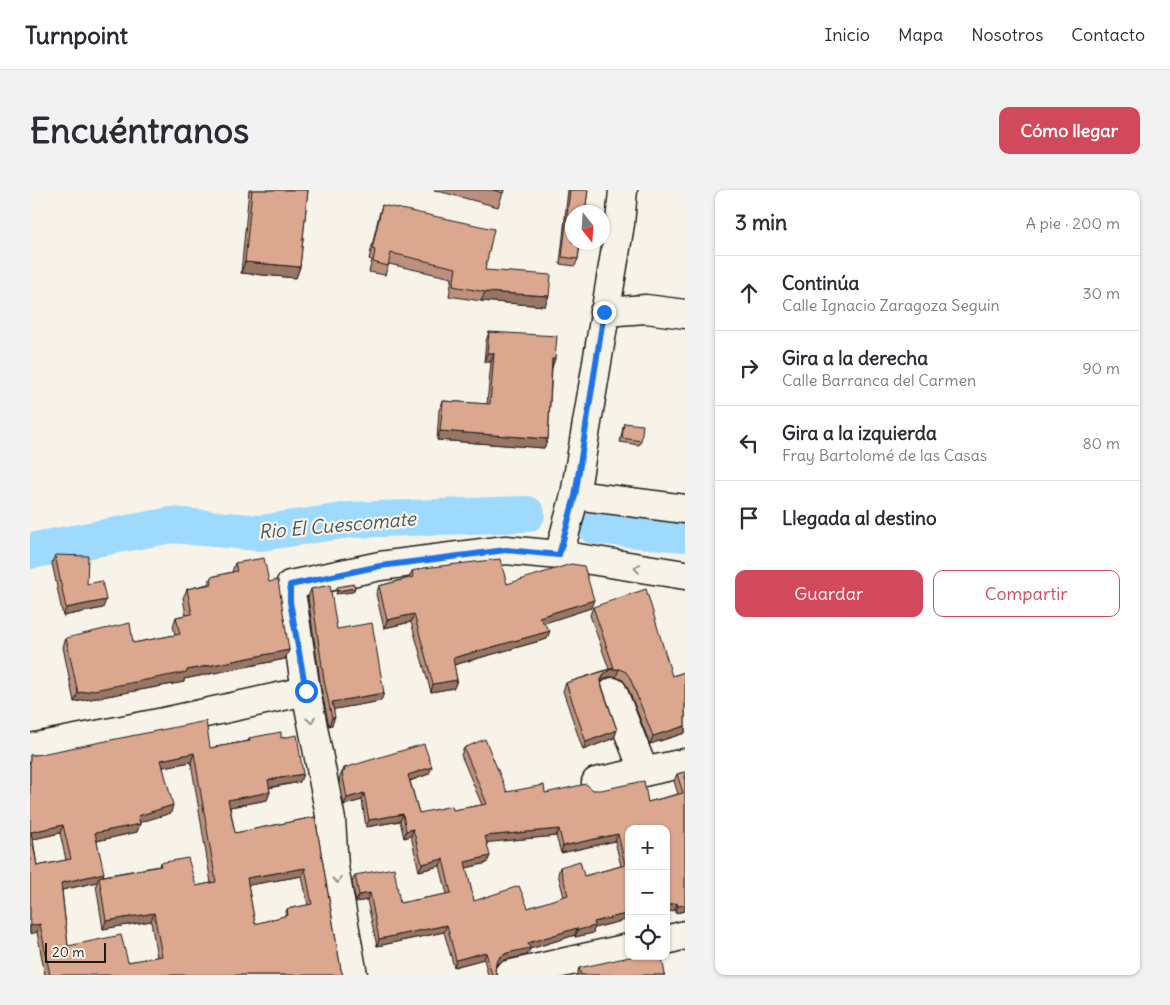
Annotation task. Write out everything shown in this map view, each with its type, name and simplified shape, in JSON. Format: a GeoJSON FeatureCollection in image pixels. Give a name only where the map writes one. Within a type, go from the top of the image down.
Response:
{"type":"FeatureCollection","features":[{"type":"Feature","properties":{"kind":"street"},"geometry":{"type":"LineString","coordinates":[[561,549],[573,502],[620,224],[622,190]]}},
{"type":"Feature","properties":{"kind":"street"},"geometry":{"type":"LineString","coordinates":[[604,312],[646,309],[685,314]]}},
{"type":"Feature","properties":{"kind":"street"},"geometry":{"type":"LineString","coordinates":[[573,502],[685,509]]}},
{"type":"Feature","properties":{"kind":"street"},"geometry":{"type":"LineString","coordinates":[[353,975],[334,866],[331,820],[290,602],[290,585],[380,566],[506,550],[561,549],[685,576]]}},
{"type":"Feature","properties":{"kind":"street"},"geometry":{"type":"LineString","coordinates":[[30,748],[164,722],[306,691]]}},
{"type":"Feature","properties":{"kind":"street"},"geometry":{"type":"LineString","coordinates":[[613,692],[644,772]]}},
{"type":"Feature","properties":{"kind":"street"},"geometry":{"type":"LineString","coordinates":[[596,782],[685,764]]}},
{"type":"Feature","properties":{"kind":"street"},"geometry":{"type":"LineString","coordinates":[[670,939],[685,935]]}},
{"type":"Feature","properties":{"kind":"street"},"geometry":{"type":"LineString","coordinates":[[508,975],[625,949]]}},
{"type":"Feature","properties":{"kind":"building"},"geometry":{"type":"Polygon","coordinates":[[[252,190],[308,190],[300,267],[245,262],[252,190]]]}},
{"type":"Feature","properties":{"kind":"building"},"geometry":{"type":"Polygon","coordinates":[[[493,190],[504,190],[503,193],[493,190]]]}},
{"type":"Feature","properties":{"kind":"building"},"geometry":{"type":"Polygon","coordinates":[[[570,190],[588,190],[586,205],[568,205],[570,190]]]}},
{"type":"Feature","properties":{"kind":"building"},"geometry":{"type":"Polygon","coordinates":[[[382,205],[494,229],[485,270],[551,275],[549,296],[485,292],[453,286],[456,268],[391,253],[388,266],[373,262],[375,250],[372,249],[382,205]]]}},
{"type":"Feature","properties":{"kind":"building"},"geometry":{"type":"Polygon","coordinates":[[[565,232],[565,250],[579,250],[578,259],[562,257],[565,232]]]}},
{"type":"Feature","properties":{"kind":"building"},"geometry":{"type":"Polygon","coordinates":[[[489,332],[557,336],[555,359],[552,359],[548,439],[440,431],[443,401],[490,404],[494,353],[487,353],[489,332]]]}},
{"type":"Feature","properties":{"kind":"building"},"geometry":{"type":"Polygon","coordinates":[[[624,423],[643,425],[641,441],[622,438],[624,423]]]}},
{"type":"Feature","properties":{"kind":"building"},"geometry":{"type":"Polygon","coordinates":[[[55,555],[88,556],[87,584],[102,581],[106,600],[66,608],[55,555]]]}},
{"type":"Feature","properties":{"kind":"building"},"geometry":{"type":"Polygon","coordinates":[[[264,558],[269,582],[278,580],[289,650],[78,693],[66,638],[130,623],[133,643],[180,634],[176,617],[192,614],[187,589],[212,584],[211,577],[237,571],[235,563],[264,558]]]}},
{"type":"Feature","properties":{"kind":"building"},"geometry":{"type":"Polygon","coordinates":[[[500,559],[507,584],[571,564],[584,566],[594,600],[539,617],[550,631],[453,658],[457,680],[433,684],[414,614],[387,620],[379,586],[413,577],[412,571],[424,568],[500,559]]]}},
{"type":"Feature","properties":{"kind":"building"},"geometry":{"type":"Polygon","coordinates":[[[354,584],[355,588],[337,591],[337,587],[354,584]]]}},
{"type":"Feature","properties":{"kind":"building"},"geometry":{"type":"Polygon","coordinates":[[[330,585],[337,629],[372,623],[384,693],[332,702],[335,717],[332,718],[324,680],[311,589],[330,585]]]}},
{"type":"Feature","properties":{"kind":"building"},"geometry":{"type":"Polygon","coordinates":[[[646,589],[672,676],[685,672],[685,726],[653,736],[630,678],[626,672],[619,669],[611,669],[604,674],[600,682],[617,730],[586,742],[566,683],[614,668],[593,607],[646,589]]]}},
{"type":"Feature","properties":{"kind":"building"},"geometry":{"type":"Polygon","coordinates":[[[206,721],[210,748],[250,741],[249,738],[281,732],[281,738],[297,735],[303,774],[268,780],[270,792],[228,800],[235,833],[315,817],[343,975],[50,975],[40,924],[30,926],[30,755],[206,721]],[[194,753],[161,760],[173,805],[138,816],[140,824],[95,833],[104,873],[61,883],[68,946],[121,935],[128,962],[162,956],[154,913],[106,921],[99,877],[161,866],[160,863],[188,858],[196,886],[216,882],[194,753]],[[63,825],[31,832],[37,866],[71,859],[63,825]],[[305,868],[247,878],[255,924],[288,915],[287,909],[312,904],[305,868]]]}},
{"type":"Feature","properties":{"kind":"building"},"geometry":{"type":"Polygon","coordinates":[[[485,739],[507,792],[544,785],[545,793],[586,784],[593,790],[601,790],[644,781],[648,802],[683,793],[677,774],[685,772],[685,905],[678,906],[677,903],[670,904],[670,825],[625,825],[625,865],[625,870],[625,914],[594,922],[595,926],[578,930],[577,928],[528,943],[530,948],[507,953],[500,957],[496,963],[495,971],[498,975],[492,975],[486,952],[456,960],[447,925],[379,939],[370,893],[359,895],[355,875],[394,868],[400,903],[451,893],[443,859],[422,864],[413,829],[406,831],[403,814],[369,820],[364,793],[347,798],[342,772],[345,771],[344,768],[424,744],[432,767],[408,775],[419,813],[452,806],[453,810],[487,804],[464,748],[485,739]],[[559,829],[485,836],[490,856],[465,862],[474,901],[519,886],[528,908],[568,895],[560,867],[580,861],[584,876],[625,865],[618,834],[563,846],[559,829]]]}},
{"type":"Feature","properties":{"kind":"building"},"geometry":{"type":"Polygon","coordinates":[[[625,958],[625,960],[663,960],[665,975],[581,975],[579,968],[625,958]]]}},
{"type":"Feature","properties":{"kind":"waterway","name":"Rio El Cuescomate"},"geometry":{"type":"LineString","coordinates":[[30,551],[172,525],[260,533],[350,520],[527,514]]}},
{"type":"Feature","properties":{"kind":"waterway","name":"Rio El Cuescomate"},"geometry":{"type":"LineString","coordinates":[[594,526],[685,534]]}},
{"type":"Feature","properties":{"kind":"route"},"geometry":{"type":"LineString","coordinates":[[306,691],[290,602],[290,585],[380,566],[506,550],[559,555],[575,496],[604,312]]}}]}
